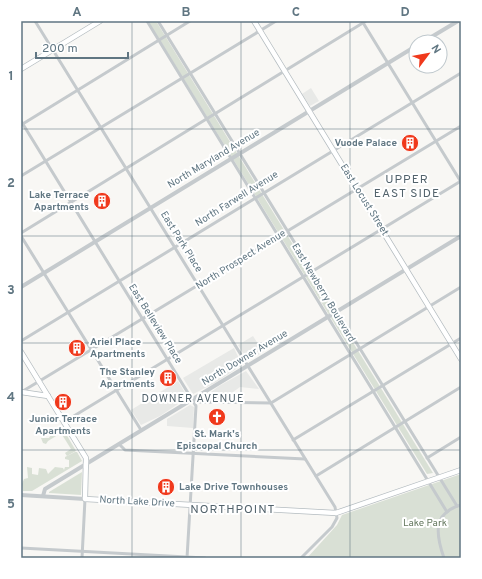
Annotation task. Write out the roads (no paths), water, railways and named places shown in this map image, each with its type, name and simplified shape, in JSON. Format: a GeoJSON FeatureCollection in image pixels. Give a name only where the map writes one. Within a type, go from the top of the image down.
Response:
{"type":"FeatureCollection","features":[{"type":"Feature","properties":{"kind":"main road"},"geometry":{"type":"LineString","coordinates":[[21,70],[100,21]]}},
{"type":"Feature","properties":{"kind":"main road","name":"East Locust Street"},"geometry":{"type":"LineString","coordinates":[[254,21],[461,359]]}},
{"type":"Feature","properties":{"kind":"main road"},"geometry":{"type":"LineString","coordinates":[[21,352],[81,449],[86,464],[85,499]]}},
{"type":"Feature","properties":{"kind":"main road","name":"North Prospect Avenue"},"geometry":{"type":"LineString","coordinates":[[21,392],[48,396]]}},
{"type":"Feature","properties":{"kind":"main road","name":"North Lake Drive"},"geometry":{"type":"LineString","coordinates":[[85,499],[336,513],[461,470]]}},
{"type":"Feature","properties":{"kind":"street","name":"East Park Place"},"geometry":{"type":"LineString","coordinates":[[35,21],[316,476],[336,513]]}},
{"type":"Feature","properties":{"kind":"street","name":"East Newberry Boulevard"},"geometry":{"type":"LineString","coordinates":[[147,21],[447,512]]}},
{"type":"Feature","properties":{"kind":"street","name":"East Newberry Boulevard"},"geometry":{"type":"LineString","coordinates":[[158,21],[440,478],[459,505]]}},
{"type":"Feature","properties":{"kind":"street"},"geometry":{"type":"LineString","coordinates":[[22,123],[190,21]]}},
{"type":"Feature","properties":{"kind":"street"},"geometry":{"type":"LineString","coordinates":[[21,176],[276,21]]}},
{"type":"Feature","properties":{"kind":"street"},"geometry":{"type":"LineString","coordinates":[[436,34],[458,21]]}},
{"type":"Feature","properties":{"kind":"street"},"geometry":{"type":"LineString","coordinates":[[64,422],[117,390],[167,359],[304,277],[461,181],[364,22],[126,167],[21,234],[43,273],[117,390],[141,430]]}},
{"type":"Feature","properties":{"kind":"street","name":"North Maryland Avenue"},"geometry":{"type":"LineString","coordinates":[[21,286],[408,51]]}},
{"type":"Feature","properties":{"kind":"street","name":"North Farwell Avenue"},"geometry":{"type":"LineString","coordinates":[[21,340],[461,73]]}},
{"type":"Feature","properties":{"kind":"street","name":"East Belleview Place"},"geometry":{"type":"LineString","coordinates":[[22,123],[196,406],[187,558]]}},
{"type":"Feature","properties":{"kind":"street","name":"North Prospect Avenue"},"geometry":{"type":"LineString","coordinates":[[21,392],[40,383],[461,126]]}},
{"type":"Feature","properties":{"kind":"street","name":"North Downer Avenue"},"geometry":{"type":"LineString","coordinates":[[43,496],[45,489],[461,236]]}},
{"type":"Feature","properties":{"kind":"street"},"geometry":{"type":"LineString","coordinates":[[192,399],[198,402],[271,404],[461,287]]}},
{"type":"Feature","properties":{"kind":"street"},"geometry":{"type":"LineString","coordinates":[[293,440],[461,338]]}},
{"type":"Feature","properties":{"kind":"street"},"geometry":{"type":"LineString","coordinates":[[316,476],[461,387]]}},
{"type":"Feature","properties":{"kind":"street"},"geometry":{"type":"LineString","coordinates":[[428,458],[461,437]]}},
{"type":"Feature","properties":{"kind":"street"},"geometry":{"type":"LineString","coordinates":[[119,444],[125,450],[305,459]]}},
{"type":"Feature","properties":{"kind":"street","name":"North Lake Drive"},"geometry":{"type":"LineString","coordinates":[[21,495],[85,499]]}},
{"type":"Feature","properties":{"kind":"street"},"geometry":{"type":"LineString","coordinates":[[82,558],[85,499]]}},
{"type":"Feature","properties":{"kind":"street"},"geometry":{"type":"LineString","coordinates":[[444,558],[438,541],[438,528],[441,518],[447,512],[459,505]]}},
{"type":"Feature","properties":{"kind":"street"},"geometry":{"type":"LineString","coordinates":[[301,558],[332,527],[336,520],[336,513]]}},
{"type":"Feature","properties":{"kind":"street"},"geometry":{"type":"LineString","coordinates":[[21,548],[205,558]]}},
{"type":"Feature","properties":{"kind":"place","name":"Vuode Palace"},"geometry":{"type":"Point","coordinates":[410,143]}},
{"type":"Feature","properties":{"kind":"place","name":"Lake Terrace Apartments"},"geometry":{"type":"Point","coordinates":[102,201]}},
{"type":"Feature","properties":{"kind":"place","name":"Ariel Place Apartments"},"geometry":{"type":"Point","coordinates":[77,348]}},
{"type":"Feature","properties":{"kind":"place","name":"The Stanley Apartments"},"geometry":{"type":"Point","coordinates":[168,378]}},
{"type":"Feature","properties":{"kind":"place","name":"Junior Terrace Apartments"},"geometry":{"type":"Point","coordinates":[63,402]}},
{"type":"Feature","properties":{"kind":"place","name":"St. Mark's Episcopal Church"},"geometry":{"type":"Point","coordinates":[217,417]}},
{"type":"Feature","properties":{"kind":"place","name":"Lake Drive Townhouses"},"geometry":{"type":"Point","coordinates":[166,487]}},
{"type":"Feature","properties":{"kind":"district","name":"UPPER EAST SIDE"},"geometry":{"type":"Point","coordinates":[407,187]}},
{"type":"Feature","properties":{"kind":"district","name":"DOWNER AVENUE"},"geometry":{"type":"Point","coordinates":[193,399]}},
{"type":"Feature","properties":{"kind":"district","name":"NORTHPOINT"},"geometry":{"type":"Point","coordinates":[233,510]}},
{"type":"Feature","properties":{"kind":"park label","name":"Lake Park"},"geometry":{"type":"Point","coordinates":[425,523]}}]}
